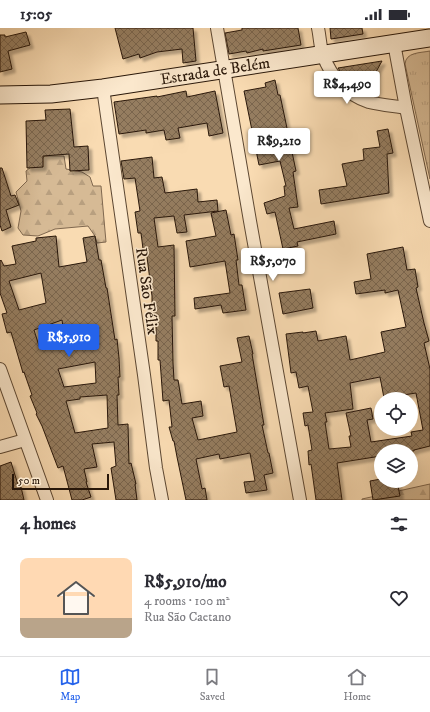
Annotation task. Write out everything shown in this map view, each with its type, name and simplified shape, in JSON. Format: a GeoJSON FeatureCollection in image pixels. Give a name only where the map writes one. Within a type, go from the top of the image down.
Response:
{"type":"FeatureCollection","features":[{"type":"Feature","properties":{"kind":"main road","name":"Estrada de Belém"},"geometry":{"type":"LineString","coordinates":[[0,95],[52,94],[103,88],[430,38]]}},
{"type":"Feature","properties":{"kind":"street"},"geometry":{"type":"LineString","coordinates":[[217,28],[300,500]]}},
{"type":"Feature","properties":{"kind":"street"},"geometry":{"type":"LineString","coordinates":[[318,28],[322,54],[333,75],[342,86],[354,96],[369,102],[406,108]]}},
{"type":"Feature","properties":{"kind":"street"},"geometry":{"type":"LineString","coordinates":[[394,43],[430,221]]}},
{"type":"Feature","properties":{"kind":"street","name":"Rua São Félix"},"geometry":{"type":"LineString","coordinates":[[103,88],[156,468],[162,500]]}},
{"type":"Feature","properties":{"kind":"street"},"geometry":{"type":"LineString","coordinates":[[0,369],[47,500]]}},
{"type":"Feature","properties":{"kind":"street"},"geometry":{"type":"LineString","coordinates":[[0,447],[25,440]]}},
{"type":"Feature","properties":{"kind":"green space"},"geometry":{"type":"Polygon","coordinates":[[[430,51],[430,179],[405,64],[408,57],[411,55],[430,51]]]}},
{"type":"Feature","properties":{"kind":"green space"},"geometry":{"type":"Polygon","coordinates":[[[45,156],[64,156],[66,169],[82,172],[90,177],[93,186],[101,186],[106,242],[97,243],[95,236],[88,226],[55,229],[38,236],[23,235],[18,228],[21,211],[16,192],[27,181],[26,171],[45,156]]]}},
{"type":"Feature","properties":{"kind":"green space"},"geometry":{"type":"Polygon","coordinates":[[[430,484],[430,500],[362,500],[412,488],[418,488],[418,487],[430,484]]]}},
{"type":"Feature","properties":{"kind":"building"},"geometry":{"type":"Polygon","coordinates":[[[115,28],[193,28],[196,61],[183,63],[182,49],[157,52],[140,58],[139,54],[123,59],[115,28]]]}},
{"type":"Feature","properties":{"kind":"building"},"geometry":{"type":"Polygon","coordinates":[[[242,28],[298,28],[301,45],[263,51],[263,49],[247,53],[246,51],[229,54],[225,33],[242,30],[242,28]]]}},
{"type":"Feature","properties":{"kind":"building"},"geometry":{"type":"Polygon","coordinates":[[[330,28],[362,28],[363,34],[331,39],[330,28]]]}},
{"type":"Feature","properties":{"kind":"building"},"geometry":{"type":"Polygon","coordinates":[[[26,32],[30,45],[8,51],[12,69],[0,72],[0,35],[5,35],[5,37],[26,32]]]}},
{"type":"Feature","properties":{"kind":"building"},"geometry":{"type":"Polygon","coordinates":[[[382,61],[371,81],[362,82],[362,74],[342,74],[338,68],[382,61]]]}},
{"type":"Feature","properties":{"kind":"building"},"geometry":{"type":"Polygon","coordinates":[[[275,80],[278,95],[280,95],[296,171],[293,172],[298,207],[289,208],[294,229],[334,221],[336,234],[297,242],[298,246],[283,249],[275,212],[267,214],[264,203],[285,196],[284,186],[286,186],[280,161],[259,165],[244,91],[266,87],[265,83],[275,80]]]}},
{"type":"Feature","properties":{"kind":"building"},"geometry":{"type":"Polygon","coordinates":[[[186,91],[187,97],[215,91],[223,133],[209,136],[207,123],[178,128],[180,138],[166,140],[164,130],[146,133],[146,130],[119,134],[114,102],[157,97],[186,91]]]}},
{"type":"Feature","properties":{"kind":"building"},"geometry":{"type":"Polygon","coordinates":[[[70,109],[74,147],[88,146],[89,170],[70,171],[69,154],[43,156],[43,167],[27,168],[26,121],[46,120],[45,110],[70,109]]]}},
{"type":"Feature","properties":{"kind":"building"},"geometry":{"type":"Polygon","coordinates":[[[388,129],[393,153],[387,154],[389,193],[321,204],[319,190],[347,186],[342,164],[364,160],[363,149],[380,147],[377,131],[388,129]]]}},
{"type":"Feature","properties":{"kind":"building"},"geometry":{"type":"Polygon","coordinates":[[[152,157],[154,178],[162,177],[165,193],[197,189],[198,202],[217,200],[218,211],[184,215],[187,232],[177,233],[174,216],[154,218],[158,247],[174,245],[175,316],[172,316],[173,363],[174,380],[178,380],[182,404],[201,401],[203,416],[192,418],[198,440],[237,432],[229,386],[224,387],[220,366],[242,362],[237,338],[249,336],[264,425],[262,425],[273,473],[264,475],[267,490],[246,493],[244,482],[255,481],[250,453],[220,459],[219,454],[196,459],[202,489],[205,488],[207,500],[186,500],[174,441],[169,427],[172,427],[169,400],[163,401],[160,360],[158,360],[158,341],[156,341],[156,316],[152,316],[152,296],[146,249],[143,249],[141,233],[138,233],[135,212],[140,211],[135,178],[124,179],[121,161],[152,157]]]}},
{"type":"Feature","properties":{"kind":"building"},"geometry":{"type":"Polygon","coordinates":[[[0,168],[2,168],[11,196],[15,195],[19,205],[6,210],[11,227],[2,231],[0,225],[0,168]]]}},
{"type":"Feature","properties":{"kind":"building"},"geometry":{"type":"Polygon","coordinates":[[[226,210],[231,235],[234,234],[238,260],[236,260],[239,285],[242,285],[246,310],[223,313],[221,305],[195,309],[194,298],[230,293],[225,261],[190,267],[186,241],[216,236],[211,213],[226,210]]]}},
{"type":"Feature","properties":{"kind":"building"},"geometry":{"type":"Polygon","coordinates":[[[56,236],[59,267],[87,262],[83,238],[95,236],[99,260],[101,260],[107,288],[115,340],[117,339],[120,377],[118,377],[119,395],[117,395],[118,425],[128,424],[129,464],[131,463],[136,484],[137,500],[116,500],[111,468],[116,466],[114,442],[92,444],[97,467],[84,469],[86,482],[91,497],[82,500],[72,500],[63,466],[58,468],[36,414],[37,413],[30,396],[32,395],[24,372],[23,373],[11,332],[7,333],[2,314],[7,313],[0,293],[0,261],[1,260],[4,266],[16,264],[12,246],[36,241],[36,238],[56,236]],[[41,273],[9,281],[19,310],[46,303],[41,273]],[[62,320],[34,330],[40,349],[65,341],[62,320]],[[95,362],[58,369],[64,387],[96,383],[95,362]],[[107,395],[80,397],[80,399],[66,401],[75,433],[108,428],[107,395]]]}},
{"type":"Feature","properties":{"kind":"building"},"geometry":{"type":"Polygon","coordinates":[[[403,247],[407,270],[415,269],[418,287],[416,288],[429,341],[424,343],[430,369],[430,446],[418,449],[418,444],[374,444],[374,457],[337,463],[342,500],[316,500],[311,464],[309,465],[308,451],[312,450],[308,425],[305,426],[303,413],[313,412],[308,386],[299,388],[296,372],[291,373],[286,334],[316,331],[318,341],[346,336],[350,360],[385,352],[381,332],[406,327],[398,290],[385,293],[385,290],[356,294],[354,282],[371,279],[367,254],[403,247]]]}},
{"type":"Feature","properties":{"kind":"building"},"geometry":{"type":"Polygon","coordinates":[[[310,289],[313,308],[283,314],[279,293],[310,289]]]}},
{"type":"Feature","properties":{"kind":"building"},"geometry":{"type":"Polygon","coordinates":[[[11,462],[19,488],[21,487],[24,500],[0,500],[0,466],[11,462]]]}},
{"type":"Feature","properties":{"kind":"building"},"geometry":{"type":"Polygon","coordinates":[[[374,480],[374,488],[398,488],[400,496],[373,500],[370,481],[374,480]]]}}]}
